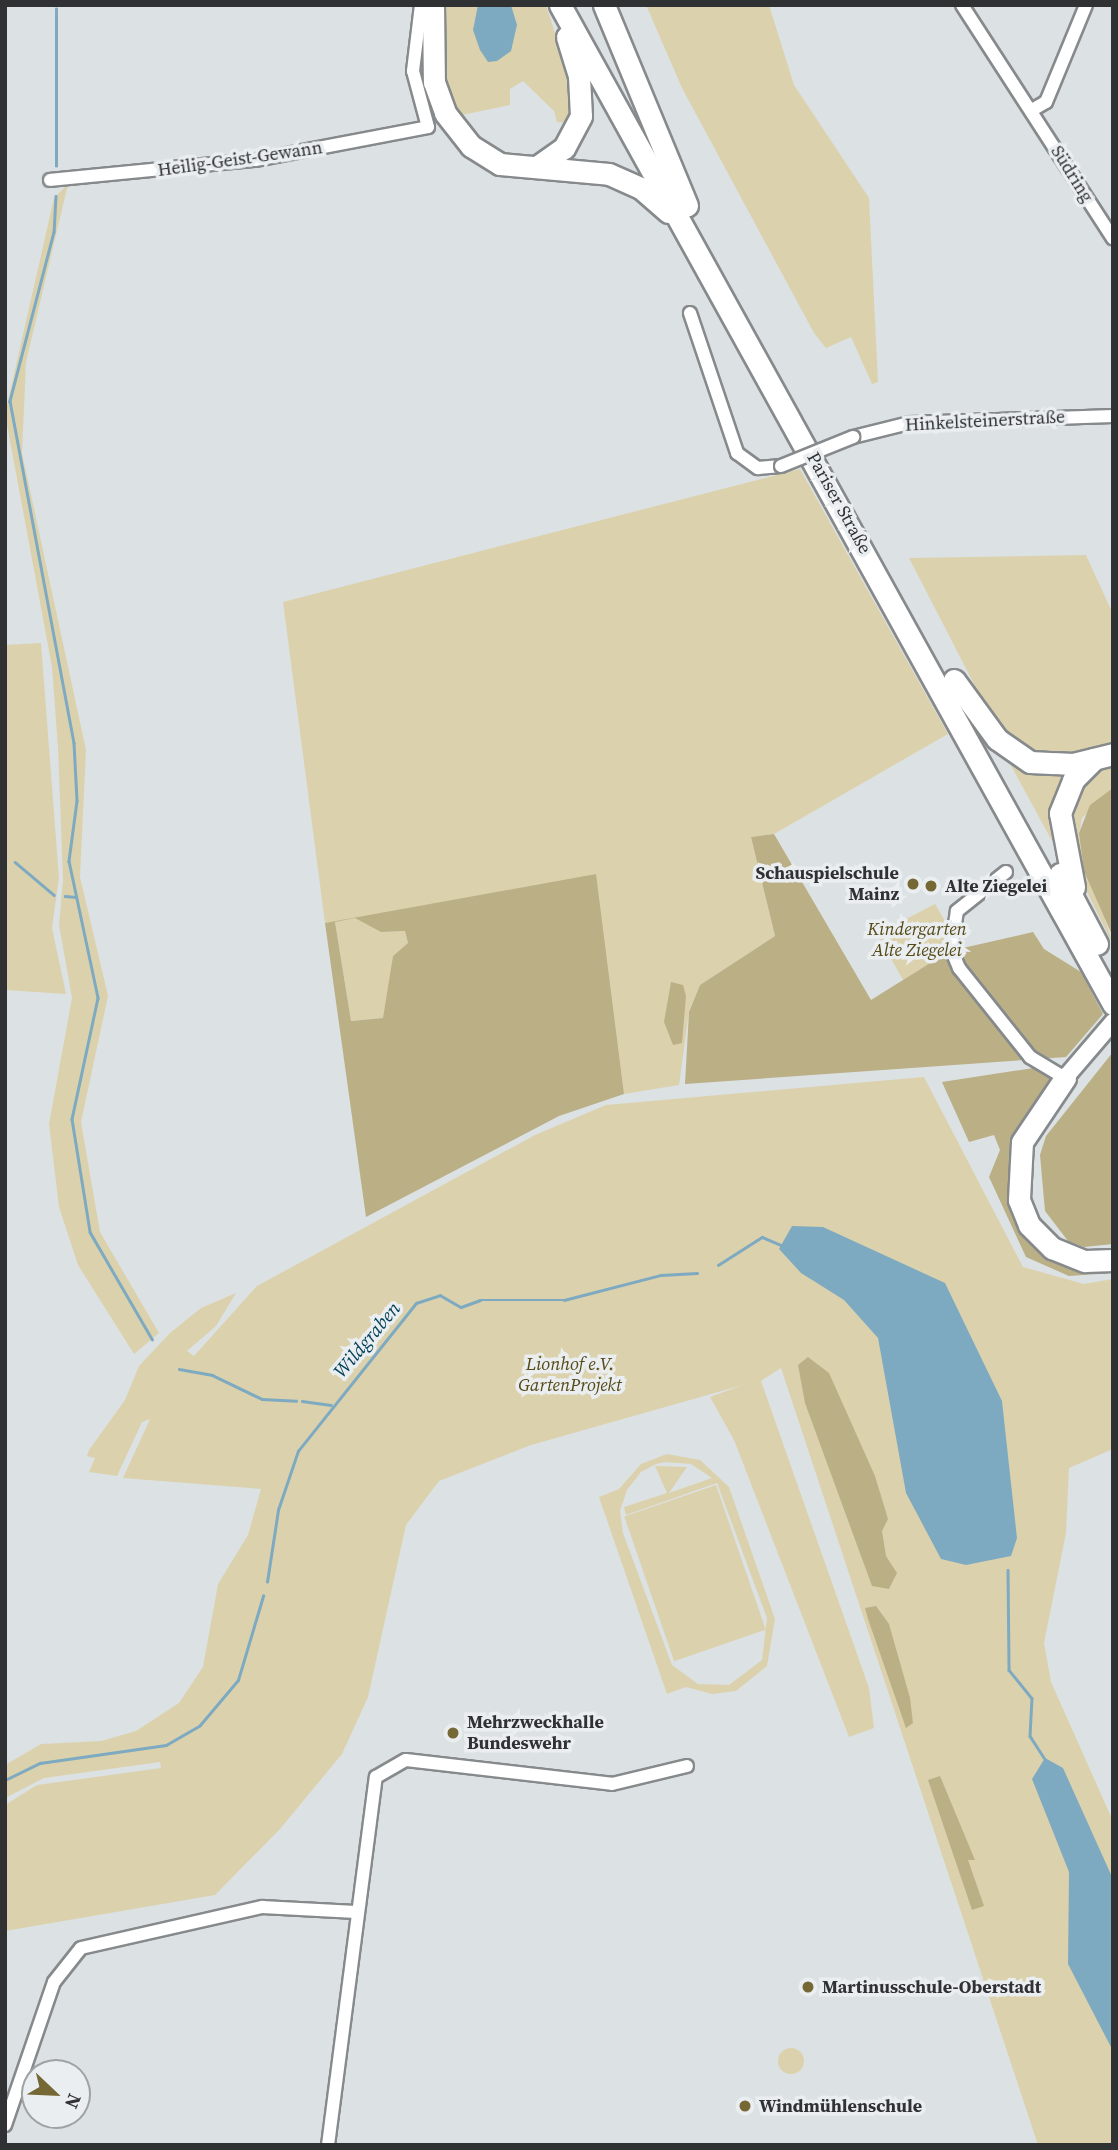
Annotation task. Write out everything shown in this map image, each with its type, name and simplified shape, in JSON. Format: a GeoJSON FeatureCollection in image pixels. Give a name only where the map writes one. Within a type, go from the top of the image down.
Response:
{"type":"FeatureCollection","features":[{"type":"Feature","properties":{"kind":"highway"},"geometry":{"type":"LineString","coordinates":[[433,5],[431,67],[450,121],[489,160],[595,170],[642,188],[702,260]]}},
{"type":"Feature","properties":{"kind":"highway"},"geometry":{"type":"LineString","coordinates":[[538,166],[564,148],[581,116],[579,76],[552,5]]}},
{"type":"Feature","properties":{"kind":"highway","name":"Pariser Straße"},"geometry":{"type":"LineString","coordinates":[[560,5],[1113,1003]]}},
{"type":"Feature","properties":{"kind":"highway","name":"Pariser Straße"},"geometry":{"type":"LineString","coordinates":[[577,5],[954,680],[1113,974]]}},
{"type":"Feature","properties":{"kind":"highway"},"geometry":{"type":"LineString","coordinates":[[604,5],[687,205]]}},
{"type":"Feature","properties":{"kind":"highway"},"geometry":{"type":"LineString","coordinates":[[954,680],[990,732],[1019,757],[1056,765],[1103,757]]}},
{"type":"Feature","properties":{"kind":"highway"},"geometry":{"type":"LineString","coordinates":[[1081,913],[1060,813],[1073,780],[1103,757]]}},
{"type":"Feature","properties":{"kind":"highway"},"geometry":{"type":"LineString","coordinates":[[1065,1078],[1022,1142],[1018,1200],[1029,1225],[1052,1248],[1084,1261],[1113,1260]]}},
{"type":"Feature","properties":{"kind":"street","name":"Heilig-Geist-Gewann"},"geometry":{"type":"LineString","coordinates":[[50,180],[255,160],[428,127],[413,71],[421,5]]}},
{"type":"Feature","properties":{"kind":"street","name":"Südring"},"geometry":{"type":"LineString","coordinates":[[962,5],[1113,238]]}},
{"type":"Feature","properties":{"kind":"street"},"geometry":{"type":"LineString","coordinates":[[1032,110],[1046,102],[1086,5]]}},
{"type":"Feature","properties":{"kind":"street","name":"Hinkelsteinerstraße"},"geometry":{"type":"LineString","coordinates":[[690,313],[737,453],[758,468],[781,466],[853,437],[909,423],[1113,416]]}},
{"type":"Feature","properties":{"kind":"street"},"geometry":{"type":"LineString","coordinates":[[1006,872],[957,911],[951,949],[964,976],[1030,1057],[1065,1078],[1113,1022]]}},
{"type":"Feature","properties":{"kind":"street"},"geometry":{"type":"LineString","coordinates":[[328,2145],[371,1790],[397,1762],[612,1783],[687,1766]]}},
{"type":"Feature","properties":{"kind":"street"},"geometry":{"type":"LineString","coordinates":[[5,2125],[54,1982],[81,1948],[262,1907],[356,1912]]}},
{"type":"Feature","properties":{"kind":"green space"},"geometry":{"type":"Polygon","coordinates":[[[441,5],[546,5],[569,77],[568,123],[557,122],[554,111],[523,81],[510,89],[510,105],[462,115],[443,83],[441,5]]]}},
{"type":"Feature","properties":{"kind":"green space"},"geometry":{"type":"Polygon","coordinates":[[[646,5],[769,5],[794,85],[869,198],[878,382],[872,384],[851,337],[826,348],[814,333],[682,88],[646,5]]]}},
{"type":"Feature","properties":{"kind":"green space"},"geometry":{"type":"Polygon","coordinates":[[[68,184],[26,362],[22,453],[86,750],[80,877],[108,996],[81,1122],[100,1232],[159,1333],[134,1354],[78,1265],[59,1207],[49,1124],[72,998],[59,925],[63,880],[58,748],[52,667],[5,414],[54,198],[68,184]]]}},
{"type":"Feature","properties":{"kind":"green space"},"geometry":{"type":"Polygon","coordinates":[[[800,469],[948,734],[774,834],[751,837],[775,936],[700,985],[689,1012],[679,1085],[624,1094],[595,874],[381,932],[405,931],[408,943],[393,956],[388,1012],[383,1018],[351,1021],[335,922],[325,923],[283,602],[800,469]]]}},
{"type":"Feature","properties":{"kind":"green space"},"geometry":{"type":"Polygon","coordinates":[[[1086,555],[1113,614],[1113,748],[1076,757],[1020,751],[971,689],[975,686],[909,558],[1086,555]]]}},
{"type":"Feature","properties":{"kind":"green space"},"geometry":{"type":"Polygon","coordinates":[[[41,643],[59,878],[52,928],[66,994],[5,990],[5,645],[41,643]]]}},
{"type":"Feature","properties":{"kind":"green space"},"geometry":{"type":"Polygon","coordinates":[[[1002,749],[1074,767],[1058,852],[1002,749]]]}},
{"type":"Feature","properties":{"kind":"green space"},"geometry":{"type":"Polygon","coordinates":[[[1113,760],[1113,788],[1082,818],[1079,833],[1113,945],[1072,861],[1068,798],[1075,783],[1113,760]]]}},
{"type":"Feature","properties":{"kind":"green space","name":"Kindergarten Alte Ziegelei"},"geometry":{"type":"Polygon","coordinates":[[[935,904],[946,923],[944,955],[903,980],[877,934],[935,904]]]}},
{"type":"Feature","properties":{"kind":"green space","name":"Lionhof e.V. GartenProjekt"},"geometry":{"type":"Polygon","coordinates":[[[924,1077],[1023,1267],[1084,1284],[1113,1279],[1113,1449],[1069,1468],[1066,1533],[1044,1643],[1051,1682],[1113,1821],[1113,2145],[1038,2145],[781,1368],[761,1381],[869,1688],[874,1728],[849,1737],[734,1440],[710,1397],[743,1385],[531,1445],[439,1481],[406,1525],[368,1697],[342,1754],[280,1829],[215,1895],[5,1931],[5,1805],[37,1785],[161,1768],[160,1762],[44,1778],[5,1798],[5,1765],[41,1744],[101,1741],[136,1731],[179,1703],[203,1667],[218,1584],[248,1535],[261,1489],[123,1478],[150,1419],[142,1422],[117,1476],[89,1472],[95,1458],[87,1456],[89,1450],[125,1400],[139,1366],[170,1333],[201,1308],[236,1293],[216,1326],[187,1351],[194,1356],[257,1286],[535,1135],[606,1105],[924,1077]]]}},
{"type":"Feature","properties":{"kind":"green space"},"geometry":{"type":"Polygon","coordinates":[[[667,1454],[700,1460],[729,1487],[775,1619],[767,1666],[736,1691],[712,1694],[686,1687],[667,1694],[599,1497],[619,1489],[641,1464],[667,1454]],[[665,1462],[656,1464],[641,1472],[627,1490],[620,1511],[623,1533],[672,1665],[698,1684],[729,1685],[762,1660],[767,1618],[717,1483],[626,1515],[624,1507],[667,1493],[655,1466],[687,1467],[669,1493],[712,1478],[691,1464],[665,1462]]]}},
{"type":"Feature","properties":{"kind":"green space"},"geometry":{"type":"Polygon","coordinates":[[[716,1485],[766,1630],[674,1661],[624,1517],[716,1485]]]}},
{"type":"Feature","properties":{"kind":"green space"},"geometry":{"type":"Polygon","coordinates":[[[791,2048],[800,2052],[804,2061],[800,2070],[791,2074],[782,2070],[778,2061],[782,2052],[791,2048]]]}},
{"type":"Feature","properties":{"kind":"shaded area"},"geometry":{"type":"Polygon","coordinates":[[[1113,788],[1113,937],[1084,871],[1079,833],[1090,805],[1113,788]]]}},
{"type":"Feature","properties":{"kind":"shaded area"},"geometry":{"type":"Polygon","coordinates":[[[774,834],[871,1000],[943,955],[946,923],[963,948],[1033,932],[1044,949],[1081,972],[1103,1014],[1066,1057],[685,1084],[689,1012],[700,985],[775,936],[751,837],[774,834]]]}},
{"type":"Feature","properties":{"kind":"shaded area"},"geometry":{"type":"Polygon","coordinates":[[[596,874],[624,1094],[559,1116],[366,1217],[325,923],[596,874]],[[355,918],[335,922],[351,1021],[383,1018],[393,956],[408,943],[405,931],[381,932],[355,918]]]}},
{"type":"Feature","properties":{"kind":"shaded area"},"geometry":{"type":"Polygon","coordinates":[[[671,982],[683,985],[686,996],[682,1043],[673,1045],[664,1022],[671,982]]]}},
{"type":"Feature","properties":{"kind":"shaded area"},"geometry":{"type":"Polygon","coordinates":[[[1113,1052],[1113,1244],[1084,1247],[1068,1241],[1045,1211],[1040,1155],[1046,1136],[1113,1052]]]}},
{"type":"Feature","properties":{"kind":"shaded area"},"geometry":{"type":"Polygon","coordinates":[[[1040,1067],[1051,1081],[1028,1117],[1028,1233],[1113,1265],[1113,1273],[1069,1276],[1026,1257],[989,1177],[1000,1150],[994,1135],[969,1142],[942,1082],[1040,1067]]]}},
{"type":"Feature","properties":{"kind":"shaded area"},"geometry":{"type":"Polygon","coordinates":[[[808,1357],[829,1373],[875,1476],[888,1519],[882,1531],[886,1556],[897,1573],[889,1589],[872,1586],[805,1403],[798,1365],[808,1357]]]}},
{"type":"Feature","properties":{"kind":"shaded area"},"geometry":{"type":"Polygon","coordinates":[[[876,1606],[889,1624],[910,1698],[913,1723],[906,1728],[865,1608],[876,1606]]]}},
{"type":"Feature","properties":{"kind":"shaded area"},"geometry":{"type":"Polygon","coordinates":[[[940,1776],[975,1860],[968,1860],[984,1906],[972,1910],[928,1780],[940,1776]]]}},
{"type":"Feature","properties":{"kind":"water"},"geometry":{"type":"Polygon","coordinates":[[[478,5],[511,5],[517,25],[511,51],[497,61],[488,62],[480,50],[473,30],[478,5]]]}},
{"type":"Feature","properties":{"kind":"water"},"geometry":{"type":"Polygon","coordinates":[[[792,1226],[823,1227],[945,1283],[1002,1401],[1017,1538],[1011,1556],[966,1565],[941,1559],[906,1493],[878,1338],[844,1300],[801,1273],[779,1249],[792,1226]]]}},
{"type":"Feature","properties":{"kind":"water"},"geometry":{"type":"Polygon","coordinates":[[[1045,1758],[1063,1768],[1113,1879],[1113,2051],[1068,1964],[1069,1872],[1032,1779],[1045,1758]]]}},
{"type":"Feature","properties":{"kind":"waterway"},"geometry":{"type":"LineString","coordinates":[[56,9],[56,166]]}},
{"type":"Feature","properties":{"kind":"waterway"},"geometry":{"type":"LineString","coordinates":[[56,196],[54,232],[10,401],[74,743],[77,801],[69,861],[98,998],[72,1119],[90,1232],[152,1339]]}},
{"type":"Feature","properties":{"kind":"waterway"},"geometry":{"type":"LineString","coordinates":[[15,862],[54,895]]}},
{"type":"Feature","properties":{"kind":"waterway"},"geometry":{"type":"LineString","coordinates":[[65,896],[76,897]]}},
{"type":"Feature","properties":{"kind":"waterway","name":"Wildgraben"},"geometry":{"type":"LineString","coordinates":[[718,1265],[762,1237],[783,1246]]}},
{"type":"Feature","properties":{"kind":"waterway","name":"Wildgraben"},"geometry":{"type":"LineString","coordinates":[[267,1582],[278,1510],[298,1451],[416,1303],[440,1295],[461,1307],[480,1300],[564,1300],[661,1275],[697,1273]]}},
{"type":"Feature","properties":{"kind":"waterway"},"geometry":{"type":"LineString","coordinates":[[179,1369],[212,1375],[262,1399],[296,1401]]}},
{"type":"Feature","properties":{"kind":"waterway"},"geometry":{"type":"LineString","coordinates":[[302,1401],[331,1405]]}},
{"type":"Feature","properties":{"kind":"waterway","name":"Wildgraben"},"geometry":{"type":"LineString","coordinates":[[1008,1570],[1009,1670],[1032,1698],[1030,1736],[1045,1759]]}},
{"type":"Feature","properties":{"kind":"waterway","name":"Wildgraben"},"geometry":{"type":"LineString","coordinates":[[5,1780],[40,1763],[166,1745],[200,1725],[238,1680],[263,1596]]}},
{"type":"Feature","properties":{"kind":"place","name":"Schauspielschule Mainz"},"geometry":{"type":"Point","coordinates":[913,884]}},
{"type":"Feature","properties":{"kind":"place","name":"Alte Ziegelei"},"geometry":{"type":"Point","coordinates":[931,886]}},
{"type":"Feature","properties":{"kind":"place","name":"Mehrzweckhalle Bundeswehr"},"geometry":{"type":"Point","coordinates":[453,1733]}},
{"type":"Feature","properties":{"kind":"place","name":"Martinusschule-Oberstadt"},"geometry":{"type":"Point","coordinates":[808,1987]}},
{"type":"Feature","properties":{"kind":"place","name":"Windmühlenschule"},"geometry":{"type":"Point","coordinates":[745,2106]}}]}
